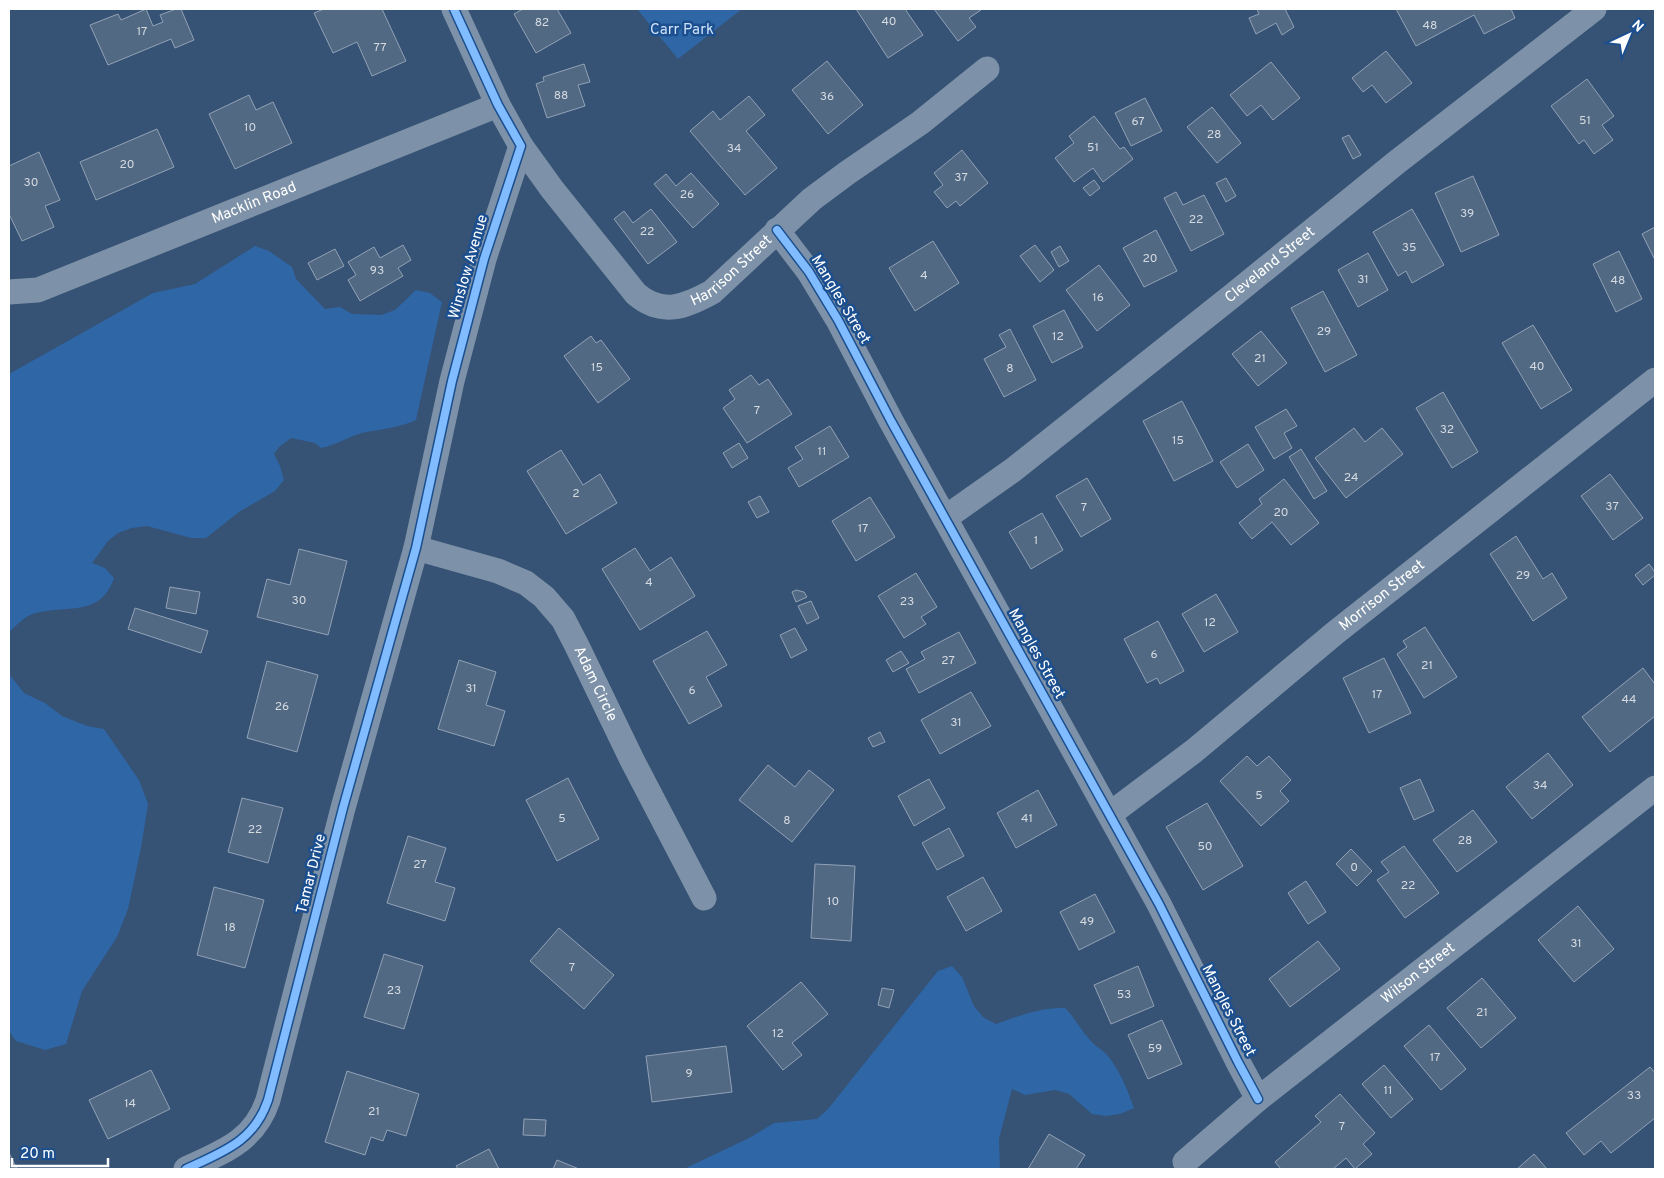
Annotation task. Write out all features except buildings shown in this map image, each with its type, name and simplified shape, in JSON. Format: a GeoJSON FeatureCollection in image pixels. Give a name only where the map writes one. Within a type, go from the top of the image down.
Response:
{"type":"FeatureCollection","features":[{"type":"Feature","properties":{"kind":"street"},"geometry":{"type":"LineString","coordinates":[[454,9],[498,105],[521,146]]}},
{"type":"Feature","properties":{"kind":"street","name":"Cleveland Street"},"geometry":{"type":"LineString","coordinates":[[945,518],[1013,470],[1397,162],[1594,9]]}},
{"type":"Feature","properties":{"kind":"street","name":"Harrison Street"},"geometry":{"type":"LineString","coordinates":[[521,146],[552,189],[636,294],[645,301],[659,307],[681,306],[712,292],[812,199],[920,123],[987,69]]}},
{"type":"Feature","properties":{"kind":"street","name":"Macklin Road"},"geometry":{"type":"LineString","coordinates":[[9,292],[38,290],[498,105]]}},
{"type":"Feature","properties":{"kind":"street","name":"Winslow Avenue"},"geometry":{"type":"LineString","coordinates":[[416,548],[452,381],[484,259],[521,146]]}},
{"type":"Feature","properties":{"kind":"street","name":"Mangles Street"},"geometry":{"type":"LineString","coordinates":[[777,230],[805,266],[838,320],[891,421],[1159,904],[1258,1099]]}},
{"type":"Feature","properties":{"kind":"street","name":"Morrison Street"},"geometry":{"type":"LineString","coordinates":[[1110,814],[1194,751],[1335,632],[1655,380]]}},
{"type":"Feature","properties":{"kind":"street","name":"Adam Circle"},"geometry":{"type":"LineString","coordinates":[[416,548],[498,571],[519,580],[544,597],[563,620],[632,760],[704,898]]}},
{"type":"Feature","properties":{"kind":"street","name":"Tamar Drive"},"geometry":{"type":"LineString","coordinates":[[186,1169],[240,1142],[252,1130],[265,1108],[343,808],[416,548]]}},
{"type":"Feature","properties":{"kind":"street","name":"Wilson Street"},"geometry":{"type":"LineString","coordinates":[[1185,1162],[1258,1099],[1655,788]]}},
{"type":"Feature","properties":{"kind":"green space","name":"Carr Park"},"geometry":{"type":"Polygon","coordinates":[[[637,9],[742,9],[678,59],[637,9]]]}},
{"type":"Feature","properties":{"kind":"green space"},"geometry":{"type":"Polygon","coordinates":[[[255,246],[269,251],[292,267],[296,279],[325,309],[340,307],[352,314],[381,315],[395,310],[416,290],[430,293],[442,302],[416,420],[396,427],[362,433],[321,448],[315,443],[291,438],[279,447],[274,454],[284,480],[275,491],[239,512],[206,538],[191,538],[147,526],[132,528],[118,533],[108,541],[92,563],[105,568],[114,578],[108,591],[99,600],[79,608],[30,615],[9,632],[9,374],[153,293],[195,284],[255,246]]]}},
{"type":"Feature","properties":{"kind":"green space"},"geometry":{"type":"Polygon","coordinates":[[[9,674],[24,693],[45,703],[62,716],[87,726],[104,729],[139,780],[148,804],[128,909],[117,937],[82,991],[66,1044],[45,1050],[16,1041],[9,1031],[9,674]]]}},
{"type":"Feature","properties":{"kind":"green space"},"geometry":{"type":"Polygon","coordinates":[[[952,966],[962,977],[974,1006],[983,1017],[996,1024],[1038,1011],[1065,1008],[1088,1038],[1112,1061],[1123,1080],[1134,1108],[1120,1114],[1106,1116],[1092,1114],[1069,1094],[1055,1090],[1025,1095],[1012,1089],[999,1139],[1000,1169],[684,1169],[749,1138],[774,1123],[817,1119],[828,1109],[938,971],[952,966]]]}},
{"type":"Feature","properties":{"kind":"cycle path"},"geometry":{"type":"LineString","coordinates":[[186,1169],[224,1151],[245,1136],[262,1114],[268,1100],[343,808],[416,548],[452,381],[484,259],[521,146],[498,105],[454,9]]}},
{"type":"Feature","properties":{"kind":"cycle path"},"geometry":{"type":"LineString","coordinates":[[777,230],[809,272],[838,320],[891,421],[1159,904],[1258,1099]]}}]}
